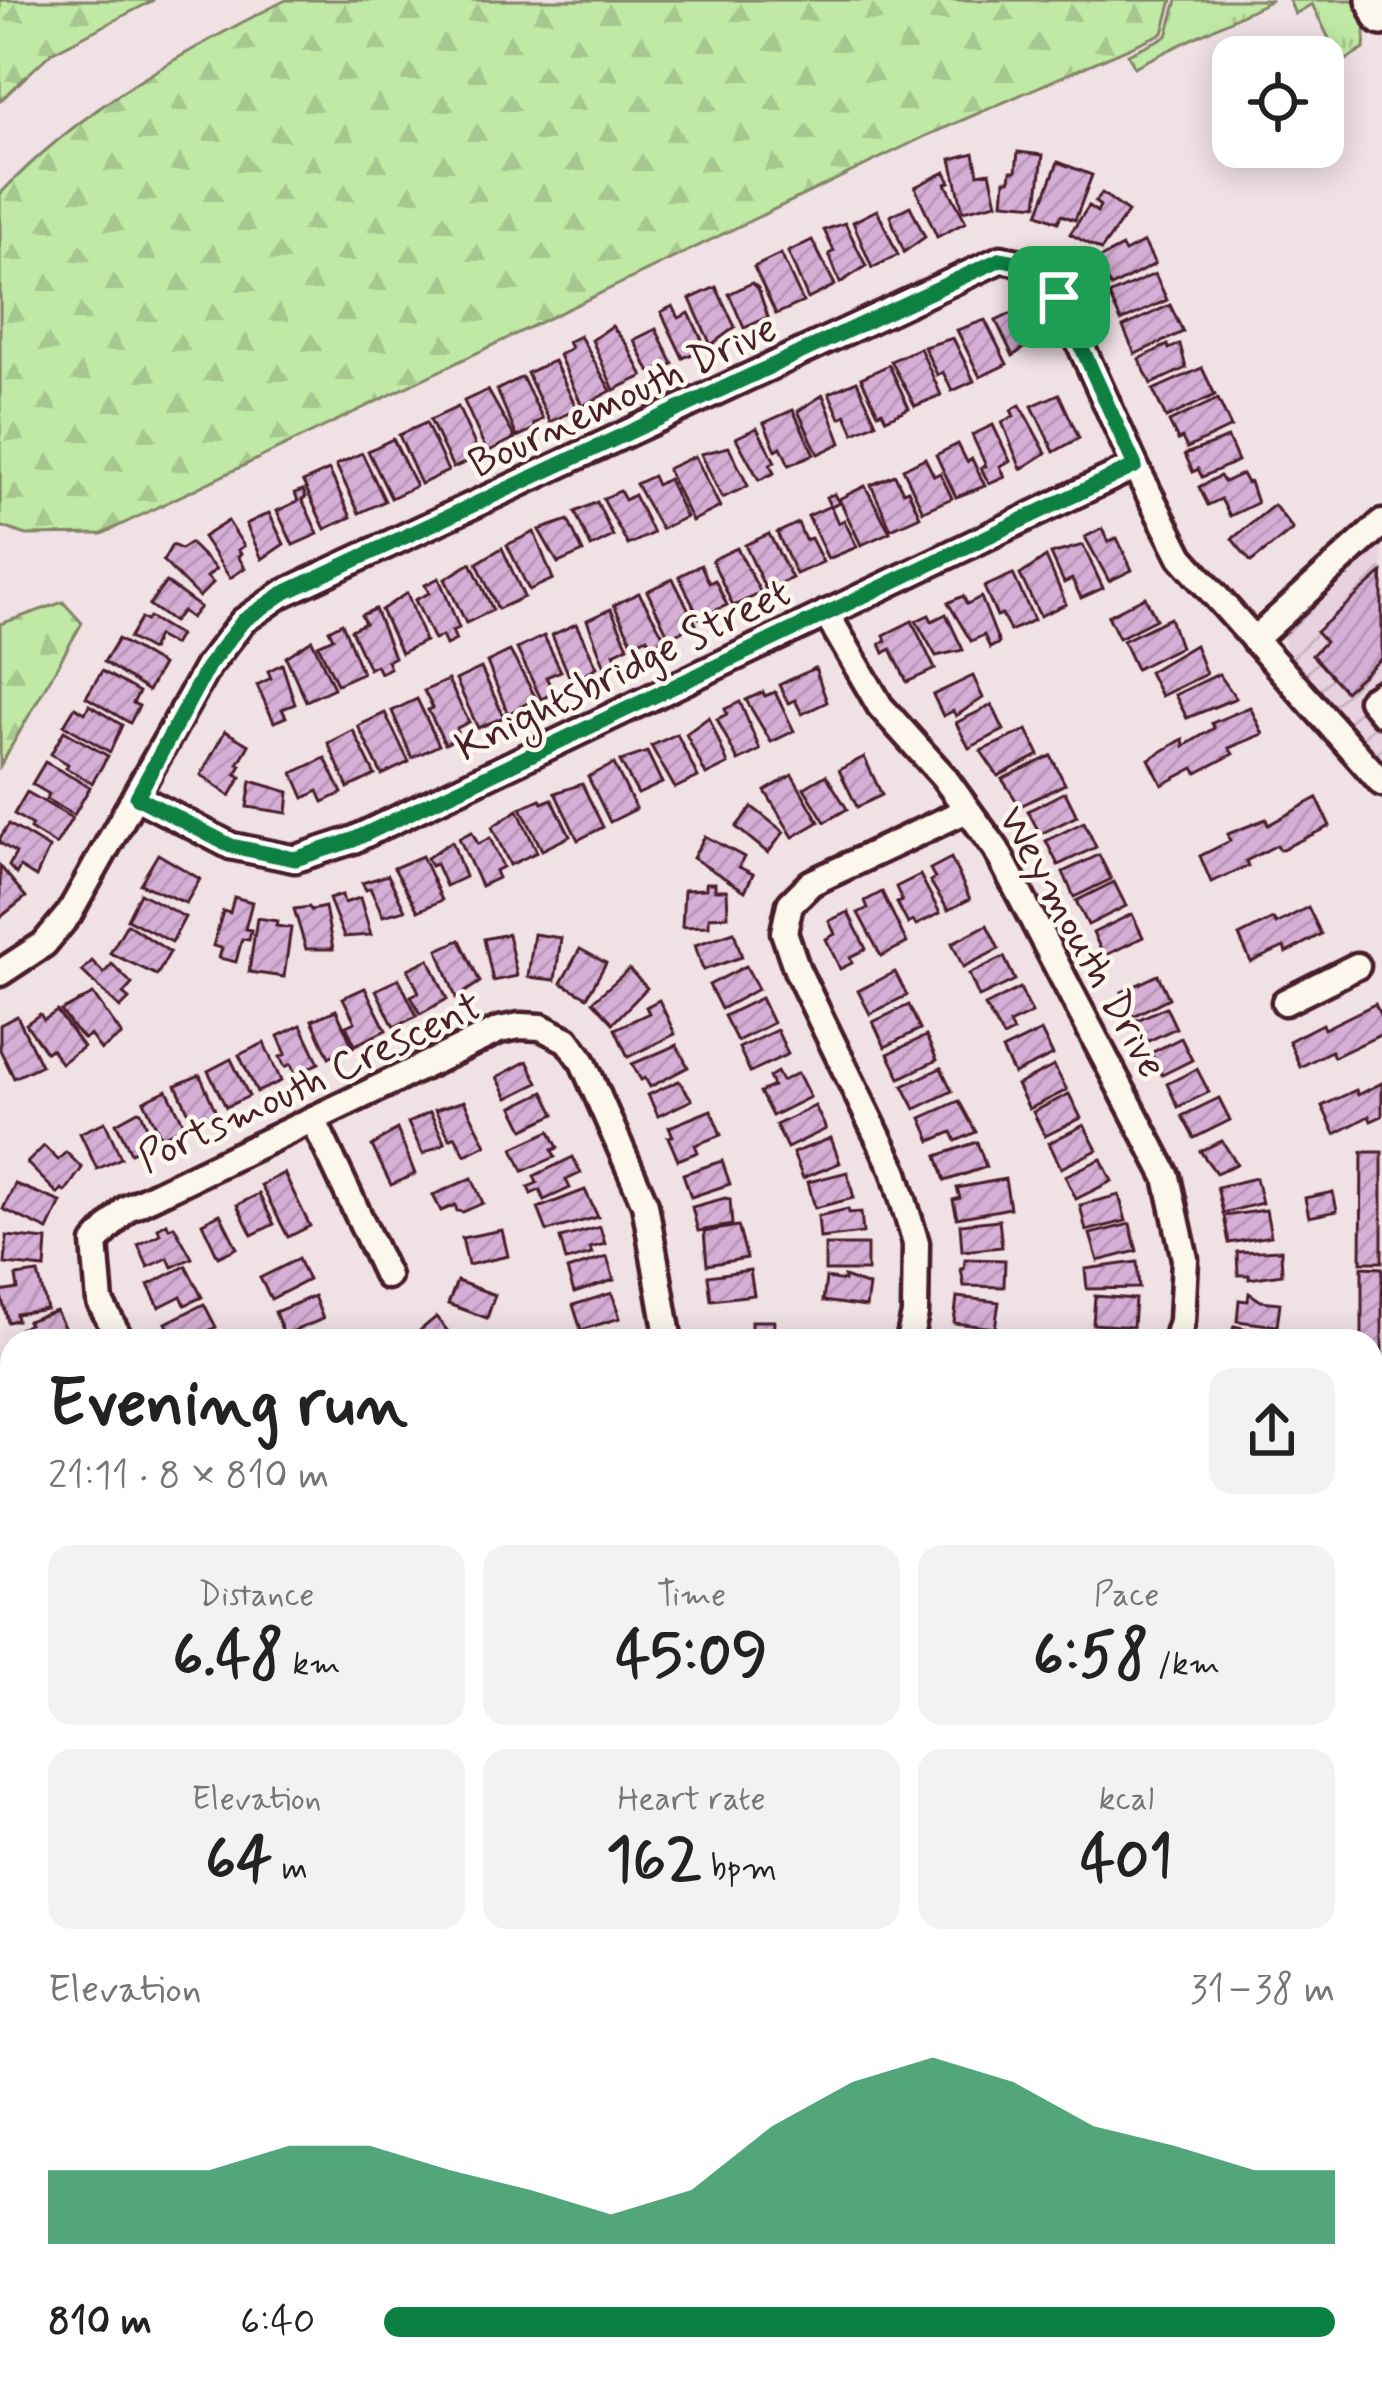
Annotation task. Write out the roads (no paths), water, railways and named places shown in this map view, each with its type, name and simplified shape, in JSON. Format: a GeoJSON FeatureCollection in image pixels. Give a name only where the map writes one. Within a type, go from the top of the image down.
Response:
{"type":"FeatureCollection","features":[{"type":"Feature","properties":{"kind":"main road"},"geometry":{"type":"LineString","coordinates":[[1374,0],[1382,17]]}},
{"type":"Feature","properties":{"kind":"street","name":"Bournemouth Drive"},"geometry":{"type":"LineString","coordinates":[[0,974],[44,944],[69,914],[208,666],[243,621],[282,594],[1001,259],[1038,266],[1059,297],[1181,557],[1382,783]]}},
{"type":"Feature","properties":{"kind":"street","name":"Knightsbridge Street"},"geometry":{"type":"LineString","coordinates":[[137,797],[231,846],[295,859],[353,840],[1135,466]]}},
{"type":"Feature","properties":{"kind":"street"},"geometry":{"type":"LineString","coordinates":[[1254,640],[1382,523]]}},
{"type":"Feature","properties":{"kind":"street","name":"Weymouth Drive"},"geometry":{"type":"LineString","coordinates":[[826,613],[880,706],[996,849],[1167,1178],[1185,1259],[1180,1329]]}},
{"type":"Feature","properties":{"kind":"street"},"geometry":{"type":"LineString","coordinates":[[1382,693],[1371,700],[1382,713]]}},
{"type":"Feature","properties":{"kind":"street"},"geometry":{"type":"LineString","coordinates":[[912,1329],[916,1244],[894,1170],[797,970],[784,932],[790,904],[811,883],[968,810]]}},
{"type":"Feature","properties":{"kind":"street"},"geometry":{"type":"LineString","coordinates":[[1285,1002],[1357,965]]}},
{"type":"Feature","properties":{"kind":"street","name":"Portsmouth Crescent"},"geometry":{"type":"LineString","coordinates":[[115,1329],[100,1302],[95,1243],[126,1209],[499,1030],[541,1028],[567,1040],[583,1062],[645,1204],[667,1329]]}},
{"type":"Feature","properties":{"kind":"street"},"geometry":{"type":"LineString","coordinates":[[313,1119],[388,1276]]}}]}
